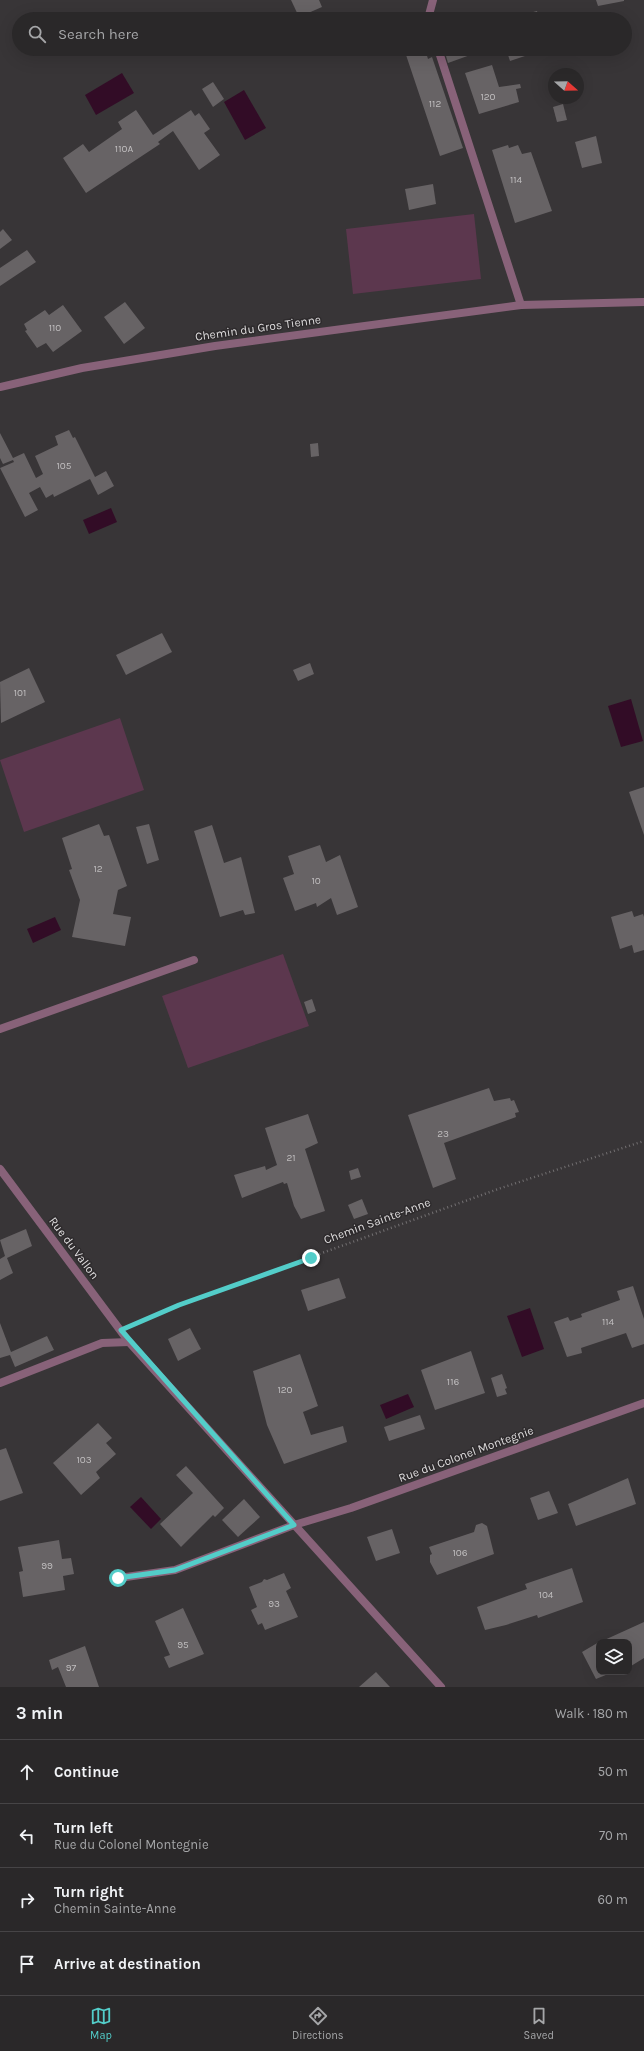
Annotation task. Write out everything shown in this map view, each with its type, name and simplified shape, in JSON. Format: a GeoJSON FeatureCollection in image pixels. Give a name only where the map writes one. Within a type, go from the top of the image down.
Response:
{"type":"FeatureCollection","features":[{"type":"Feature","properties":{"kind":"street"},"geometry":{"type":"LineString","coordinates":[[430,12],[433,0]]}},
{"type":"Feature","properties":{"kind":"street"},"geometry":{"type":"LineString","coordinates":[[440,56],[521,305]]}},
{"type":"Feature","properties":{"kind":"street","name":"Chemin du Gros Tienne"},"geometry":{"type":"LineString","coordinates":[[0,387],[82,368],[215,346],[521,305],[644,302]]}},
{"type":"Feature","properties":{"kind":"street"},"geometry":{"type":"LineString","coordinates":[[0,1029],[194,960]]}},
{"type":"Feature","properties":{"kind":"street","name":"Rue du Vallon"},"geometry":{"type":"LineString","coordinates":[[0,1169],[130,1342]]}},
{"type":"Feature","properties":{"kind":"street"},"geometry":{"type":"LineString","coordinates":[[0,1383],[102,1343],[130,1342],[441,1687]]}},
{"type":"Feature","properties":{"kind":"street","name":"Rue du Colonel Montegnie"},"geometry":{"type":"LineString","coordinates":[[118,1578],[175,1570],[294,1525],[351,1508],[644,1403]]}},
{"type":"Feature","properties":{"kind":"path","name":"Chemin Sainte-Anne"},"geometry":{"type":"LineString","coordinates":[[121,1330],[179,1305],[501,1188],[644,1141]]}},
{"type":"Feature","properties":{"kind":"shaded area"},"geometry":{"type":"Polygon","coordinates":[[[122,73],[134,93],[96,115],[85,95],[122,73]]]}},
{"type":"Feature","properties":{"kind":"shaded area"},"geometry":{"type":"Polygon","coordinates":[[[244,90],[266,128],[245,140],[224,102],[244,90]]]}},
{"type":"Feature","properties":{"kind":"shaded area"},"geometry":{"type":"Polygon","coordinates":[[[474,214],[481,279],[353,294],[346,229],[474,214]]]}},
{"type":"Feature","properties":{"kind":"shaded area"},"geometry":{"type":"Polygon","coordinates":[[[111,508],[117,522],[89,534],[83,520],[111,508]]]}},
{"type":"Feature","properties":{"kind":"shaded area"},"geometry":{"type":"Polygon","coordinates":[[[631,699],[643,741],[621,747],[608,706],[631,699]]]}},
{"type":"Feature","properties":{"kind":"shaded area"},"geometry":{"type":"Polygon","coordinates":[[[120,718],[144,790],[24,832],[0,760],[120,718]]]}},
{"type":"Feature","properties":{"kind":"shaded area"},"geometry":{"type":"Polygon","coordinates":[[[55,917],[61,930],[33,943],[27,929],[55,917]]]}},
{"type":"Feature","properties":{"kind":"shaded area"},"geometry":{"type":"Polygon","coordinates":[[[283,954],[309,1026],[188,1068],[162,996],[283,954]]]}},
{"type":"Feature","properties":{"kind":"shaded area"},"geometry":{"type":"Polygon","coordinates":[[[530,1308],[544,1349],[522,1357],[507,1316],[530,1308]]]}},
{"type":"Feature","properties":{"kind":"shaded area"},"geometry":{"type":"Polygon","coordinates":[[[408,1394],[414,1407],[386,1419],[380,1405],[408,1394]]]}},
{"type":"Feature","properties":{"kind":"shaded area"},"geometry":{"type":"Polygon","coordinates":[[[141,1497],[161,1519],[151,1529],[130,1507],[141,1497]]]}},
{"type":"Feature","properties":{"kind":"building"},"geometry":{"type":"Polygon","coordinates":[[[291,0],[319,0],[322,7],[310,12],[297,12],[291,0]]]}},
{"type":"Feature","properties":{"kind":"building"},"geometry":{"type":"Polygon","coordinates":[[[596,0],[624,0],[624,1],[598,6],[596,0]]]}},
{"type":"Feature","properties":{"kind":"building"},"geometry":{"type":"Polygon","coordinates":[[[406,56],[427,56],[428,59],[432,57],[463,148],[440,156],[406,56]]]}},
{"type":"Feature","properties":{"kind":"building"},"geometry":{"type":"Polygon","coordinates":[[[446,56],[468,56],[448,63],[446,56]]]}},
{"type":"Feature","properties":{"kind":"building"},"geometry":{"type":"Polygon","coordinates":[[[508,56],[525,56],[510,61],[508,56]]]}},
{"type":"Feature","properties":{"kind":"building"},"geometry":{"type":"Polygon","coordinates":[[[492,65],[499,87],[520,84],[521,88],[516,89],[519,102],[479,114],[465,73],[492,65]]]}},
{"type":"Feature","properties":{"kind":"building"},"geometry":{"type":"Polygon","coordinates":[[[213,82],[224,99],[213,107],[202,89],[213,82]]]}},
{"type":"Feature","properties":{"kind":"building"},"geometry":{"type":"Polygon","coordinates":[[[563,104],[567,120],[557,122],[553,107],[563,104]]]}},
{"type":"Feature","properties":{"kind":"building"},"geometry":{"type":"Polygon","coordinates":[[[136,110],[153,135],[191,110],[195,116],[199,113],[210,129],[204,133],[220,155],[199,170],[173,131],[158,142],[160,144],[86,193],[63,158],[83,144],[89,152],[122,129],[118,122],[136,110]]]}},
{"type":"Feature","properties":{"kind":"building"},"geometry":{"type":"Polygon","coordinates":[[[596,136],[602,163],[582,168],[575,142],[596,136]]]}},
{"type":"Feature","properties":{"kind":"building"},"geometry":{"type":"Polygon","coordinates":[[[508,145],[509,148],[518,145],[522,154],[531,152],[552,211],[515,223],[492,150],[508,145]]]}},
{"type":"Feature","properties":{"kind":"building"},"geometry":{"type":"Polygon","coordinates":[[[433,184],[436,204],[409,210],[405,189],[433,184]]]}},
{"type":"Feature","properties":{"kind":"building"},"geometry":{"type":"Polygon","coordinates":[[[3,229],[12,240],[0,249],[0,232],[3,229]]]}},
{"type":"Feature","properties":{"kind":"building"},"geometry":{"type":"Polygon","coordinates":[[[27,250],[36,262],[0,286],[0,268],[27,250]]]}},
{"type":"Feature","properties":{"kind":"building"},"geometry":{"type":"Polygon","coordinates":[[[125,302],[145,328],[124,344],[104,317],[125,302]]]}},
{"type":"Feature","properties":{"kind":"building"},"geometry":{"type":"Polygon","coordinates":[[[63,305],[82,331],[53,352],[46,343],[37,348],[25,331],[27,330],[24,324],[45,310],[49,315],[63,305]]]}},
{"type":"Feature","properties":{"kind":"building"},"geometry":{"type":"Polygon","coordinates":[[[69,430],[73,438],[75,437],[95,477],[106,471],[114,486],[98,495],[90,479],[54,497],[53,494],[46,498],[40,487],[29,493],[38,510],[25,517],[0,468],[14,462],[13,460],[3,464],[0,458],[0,433],[13,458],[24,453],[36,478],[43,474],[35,456],[58,445],[55,436],[69,430]]]}},
{"type":"Feature","properties":{"kind":"building"},"geometry":{"type":"Polygon","coordinates":[[[318,443],[319,456],[311,457],[310,444],[318,443]]]}},
{"type":"Feature","properties":{"kind":"building"},"geometry":{"type":"Polygon","coordinates":[[[162,633],[172,652],[126,675],[116,655],[162,633]]]}},
{"type":"Feature","properties":{"kind":"building"},"geometry":{"type":"Polygon","coordinates":[[[310,663],[314,674],[298,681],[293,670],[310,663]]]}},
{"type":"Feature","properties":{"kind":"building"},"geometry":{"type":"Polygon","coordinates":[[[29,668],[45,702],[1,723],[0,682],[29,668]]]}},
{"type":"Feature","properties":{"kind":"building"},"geometry":{"type":"Polygon","coordinates":[[[644,787],[644,835],[629,792],[644,787]]]}},
{"type":"Feature","properties":{"kind":"building"},"geometry":{"type":"Polygon","coordinates":[[[99,824],[104,836],[109,835],[127,886],[118,890],[113,914],[131,917],[125,946],[72,937],[80,900],[69,870],[72,869],[62,838],[99,824]]]}},
{"type":"Feature","properties":{"kind":"building"},"geometry":{"type":"Polygon","coordinates":[[[149,824],[159,860],[147,864],[136,827],[149,824]]]}},
{"type":"Feature","properties":{"kind":"building"},"geometry":{"type":"Polygon","coordinates":[[[212,825],[224,863],[241,857],[255,913],[245,915],[243,910],[220,917],[194,831],[212,825]]]}},
{"type":"Feature","properties":{"kind":"building"},"geometry":{"type":"Polygon","coordinates":[[[320,845],[326,862],[340,855],[358,907],[337,915],[331,898],[317,907],[316,903],[295,911],[283,878],[294,874],[288,856],[320,845]]]}},
{"type":"Feature","properties":{"kind":"building"},"geometry":{"type":"Polygon","coordinates":[[[632,911],[634,917],[643,914],[644,917],[644,950],[634,953],[632,945],[620,949],[611,917],[632,911]]]}},
{"type":"Feature","properties":{"kind":"building"},"geometry":{"type":"Polygon","coordinates":[[[312,999],[316,1011],[308,1014],[304,1002],[312,999]]]}},
{"type":"Feature","properties":{"kind":"building"},"geometry":{"type":"Polygon","coordinates":[[[489,1088],[494,1101],[510,1098],[511,1101],[514,1100],[519,1112],[515,1113],[516,1117],[444,1143],[456,1179],[433,1188],[408,1115],[489,1088]]]}},
{"type":"Feature","properties":{"kind":"building"},"geometry":{"type":"Polygon","coordinates":[[[308,1114],[318,1143],[305,1149],[325,1211],[301,1219],[294,1206],[287,1183],[284,1184],[283,1182],[242,1198],[234,1175],[265,1166],[266,1170],[277,1165],[265,1128],[308,1114]]]}},
{"type":"Feature","properties":{"kind":"building"},"geometry":{"type":"Polygon","coordinates":[[[358,1168],[361,1177],[351,1180],[349,1171],[358,1168]]]}},
{"type":"Feature","properties":{"kind":"building"},"geometry":{"type":"Polygon","coordinates":[[[362,1199],[368,1214],[354,1219],[348,1205],[362,1199]]]}},
{"type":"Feature","properties":{"kind":"building"},"geometry":{"type":"Polygon","coordinates":[[[26,1229],[32,1246],[7,1258],[13,1273],[0,1280],[0,1259],[5,1256],[0,1240],[26,1229]]]}},
{"type":"Feature","properties":{"kind":"building"},"geometry":{"type":"Polygon","coordinates":[[[339,1278],[346,1298],[308,1311],[301,1290],[339,1278]]]}},
{"type":"Feature","properties":{"kind":"building"},"geometry":{"type":"Polygon","coordinates":[[[633,1286],[644,1319],[644,1344],[632,1348],[626,1333],[581,1348],[582,1353],[567,1357],[554,1322],[568,1317],[570,1321],[582,1317],[581,1314],[620,1300],[617,1291],[633,1286]]]}},
{"type":"Feature","properties":{"kind":"building"},"geometry":{"type":"Polygon","coordinates":[[[0,1323],[11,1352],[47,1336],[54,1350],[15,1367],[10,1355],[0,1358],[0,1323]]]}},
{"type":"Feature","properties":{"kind":"building"},"geometry":{"type":"Polygon","coordinates":[[[190,1328],[201,1349],[178,1361],[168,1339],[190,1328]]]}},
{"type":"Feature","properties":{"kind":"building"},"geometry":{"type":"Polygon","coordinates":[[[471,1351],[485,1393],[435,1410],[421,1370],[471,1351]]]}},
{"type":"Feature","properties":{"kind":"building"},"geometry":{"type":"Polygon","coordinates":[[[300,1354],[318,1406],[303,1412],[311,1435],[343,1426],[347,1442],[284,1464],[267,1425],[253,1371],[300,1354]]]}},
{"type":"Feature","properties":{"kind":"building"},"geometry":{"type":"Polygon","coordinates":[[[502,1374],[507,1388],[505,1389],[507,1394],[497,1397],[491,1378],[502,1374]]]}},
{"type":"Feature","properties":{"kind":"building"},"geometry":{"type":"Polygon","coordinates":[[[420,1415],[425,1429],[389,1441],[384,1427],[420,1415]]]}},
{"type":"Feature","properties":{"kind":"building"},"geometry":{"type":"Polygon","coordinates":[[[98,1423],[112,1438],[106,1443],[116,1454],[96,1472],[100,1478],[81,1495],[53,1463],[98,1423]]]}},
{"type":"Feature","properties":{"kind":"building"},"geometry":{"type":"Polygon","coordinates":[[[6,1448],[23,1493],[0,1501],[0,1450],[6,1448]]]}},
{"type":"Feature","properties":{"kind":"building"},"geometry":{"type":"Polygon","coordinates":[[[186,1466],[224,1508],[215,1517],[213,1515],[181,1547],[160,1524],[193,1493],[176,1475],[186,1466]]]}},
{"type":"Feature","properties":{"kind":"building"},"geometry":{"type":"Polygon","coordinates":[[[628,1478],[636,1504],[576,1526],[568,1504],[628,1478]]]}},
{"type":"Feature","properties":{"kind":"building"},"geometry":{"type":"Polygon","coordinates":[[[549,1491],[558,1513],[538,1520],[530,1498],[549,1491]]]}},
{"type":"Feature","properties":{"kind":"building"},"geometry":{"type":"Polygon","coordinates":[[[244,1499],[260,1517],[238,1537],[222,1520],[244,1499]]]}},
{"type":"Feature","properties":{"kind":"building"},"geometry":{"type":"Polygon","coordinates":[[[482,1523],[487,1526],[494,1554],[437,1575],[430,1562],[430,1555],[432,1554],[429,1547],[474,1532],[476,1525],[482,1523]]]}},
{"type":"Feature","properties":{"kind":"building"},"geometry":{"type":"Polygon","coordinates":[[[392,1529],[400,1553],[376,1561],[367,1537],[392,1529]]]}},
{"type":"Feature","properties":{"kind":"building"},"geometry":{"type":"Polygon","coordinates":[[[59,1540],[62,1559],[71,1558],[74,1574],[63,1576],[65,1590],[23,1597],[19,1572],[23,1571],[18,1547],[59,1540]]]}},
{"type":"Feature","properties":{"kind":"building"},"geometry":{"type":"Polygon","coordinates":[[[572,1568],[583,1602],[538,1618],[537,1615],[485,1630],[477,1607],[527,1589],[525,1584],[572,1568]]]}},
{"type":"Feature","properties":{"kind":"building"},"geometry":{"type":"Polygon","coordinates":[[[284,1573],[291,1588],[286,1591],[298,1617],[265,1630],[262,1623],[258,1625],[251,1610],[257,1607],[249,1587],[262,1582],[264,1579],[267,1580],[284,1573]]]}},
{"type":"Feature","properties":{"kind":"building"},"geometry":{"type":"Polygon","coordinates":[[[183,1608],[204,1654],[169,1668],[164,1657],[170,1655],[155,1621],[183,1608]]]}},
{"type":"Feature","properties":{"kind":"building"},"geometry":{"type":"Polygon","coordinates":[[[644,1622],[644,1658],[632,1665],[632,1639],[607,1639],[644,1622]]]}},
{"type":"Feature","properties":{"kind":"building"},"geometry":{"type":"Polygon","coordinates":[[[596,1644],[596,1675],[606,1675],[596,1679],[582,1652],[596,1644]]]}},
{"type":"Feature","properties":{"kind":"building"},"geometry":{"type":"Polygon","coordinates":[[[85,1646],[99,1687],[66,1687],[58,1667],[52,1670],[49,1660],[85,1646]]]}},
{"type":"Feature","properties":{"kind":"building"},"geometry":{"type":"Polygon","coordinates":[[[376,1672],[390,1687],[359,1687],[376,1672]]]}},
{"type":"Feature","properties":{"kind":"route"},"geometry":{"type":"LineString","coordinates":[[118,1578],[175,1570],[294,1525],[130,1342],[121,1330],[179,1305],[311,1258]]}}]}
